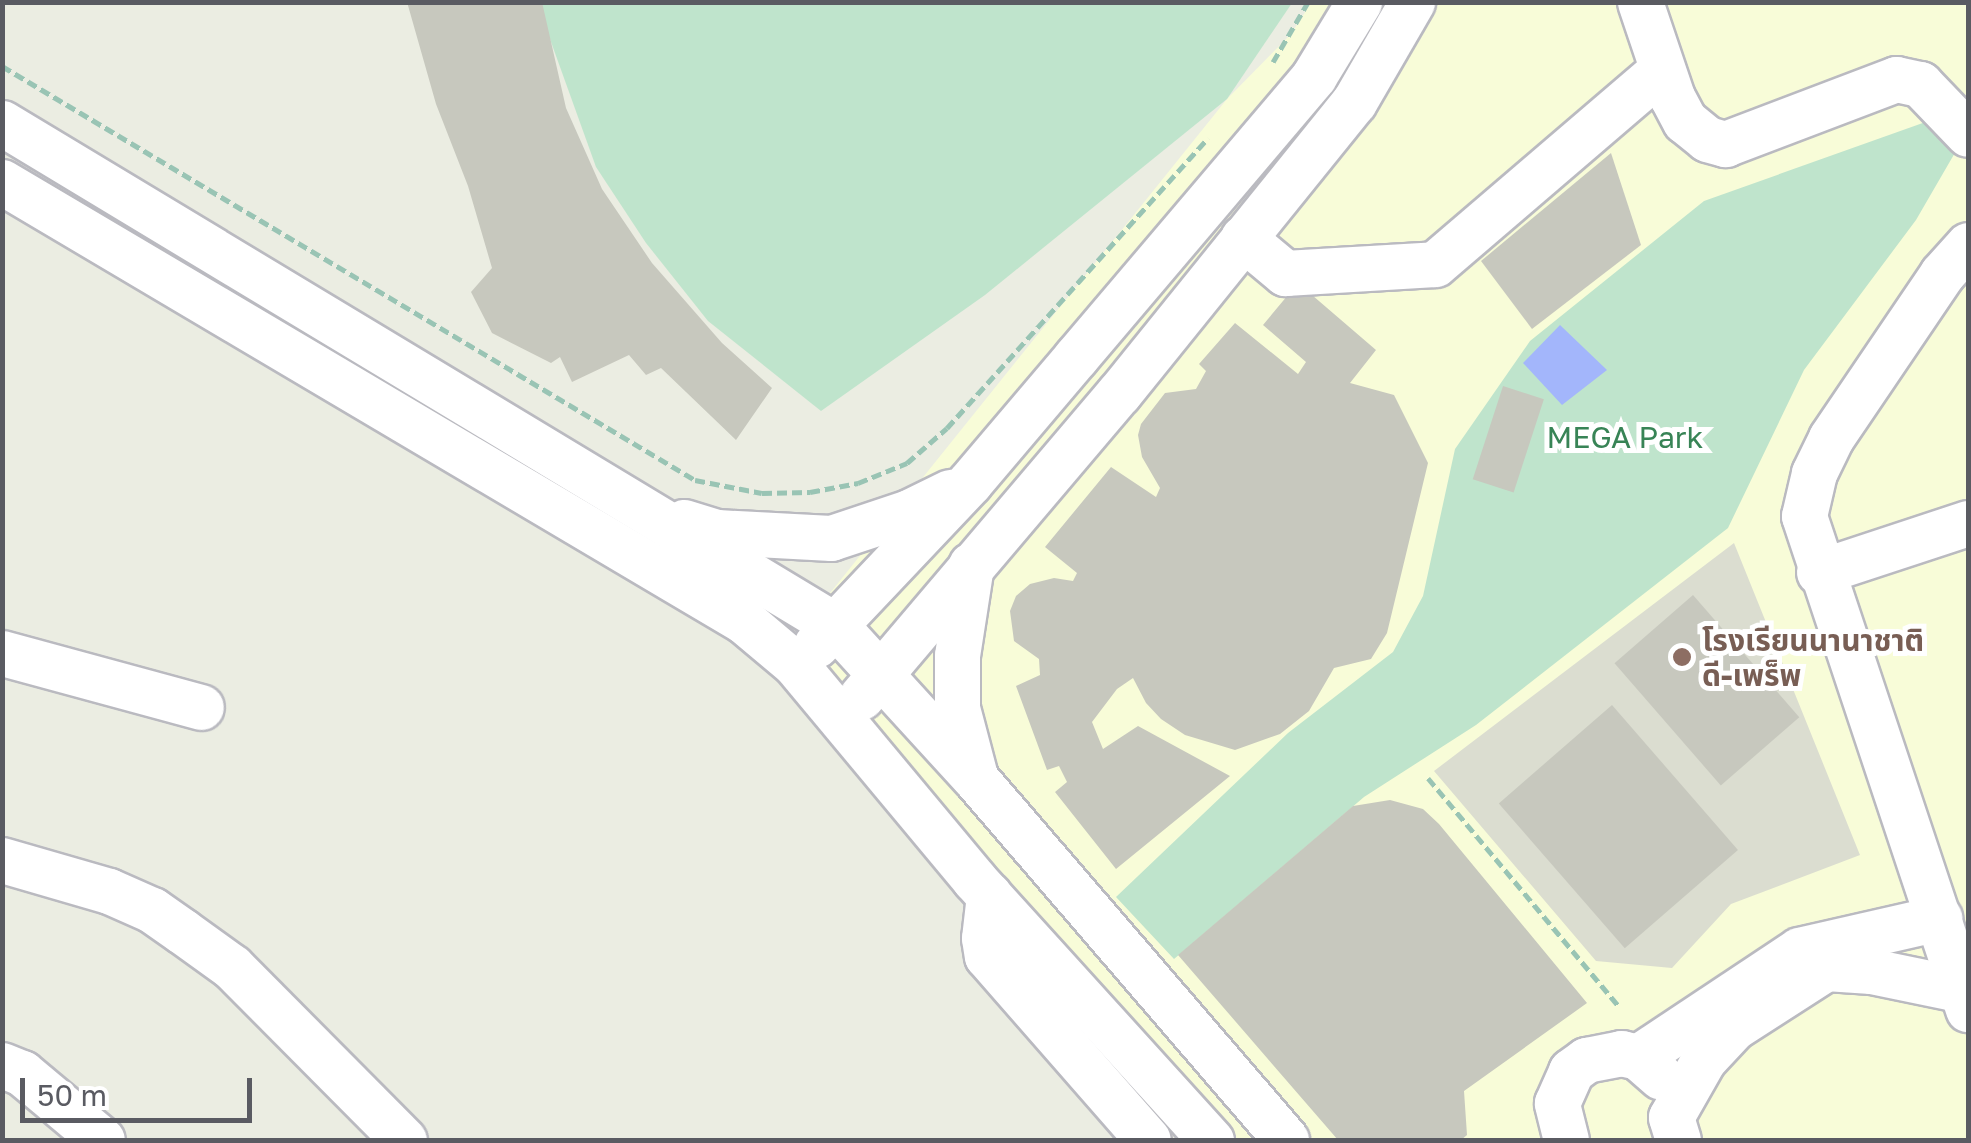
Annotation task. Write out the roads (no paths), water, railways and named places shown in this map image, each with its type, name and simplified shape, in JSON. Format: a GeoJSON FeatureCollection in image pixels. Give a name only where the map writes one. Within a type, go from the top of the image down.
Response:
{"type":"FeatureCollection","features":[{"type":"Feature","properties":{"kind":"street"},"geometry":{"type":"LineString","coordinates":[[795,664],[836,626],[970,482],[1314,76],[1359,2]]}},
{"type":"Feature","properties":{"kind":"street"},"geometry":{"type":"LineString","coordinates":[[839,720],[882,677],[971,563],[1119,393],[1354,102],[1412,2]]}},
{"type":"Feature","properties":{"kind":"street"},"geometry":{"type":"LineString","coordinates":[[1640,2],[1660,72],[1685,121],[1708,140],[1725,144],[1896,79],[1920,84],[1968,134]]}},
{"type":"Feature","properties":{"kind":"street"},"geometry":{"type":"LineString","coordinates":[[1243,238],[1285,273],[1435,264],[1660,72]]}},
{"type":"Feature","properties":{"kind":"street"},"geometry":{"type":"LineString","coordinates":[[2,123],[836,626],[975,778],[1286,1140]]}},
{"type":"Feature","properties":{"kind":"street"},"geometry":{"type":"LineString","coordinates":[[2,182],[744,621],[795,664],[989,895],[1211,1140]]}},
{"type":"Feature","properties":{"kind":"street"},"geometry":{"type":"LineString","coordinates":[[1966,999],[1818,572],[1804,516],[1814,473],[1832,438],[1942,274],[1968,246]]}},
{"type":"Feature","properties":{"kind":"street"},"geometry":{"type":"LineString","coordinates":[[644,511],[718,532],[832,538],[909,512],[970,482]]}},
{"type":"Feature","properties":{"kind":"street"},"geometry":{"type":"LineString","coordinates":[[1818,572],[1968,522]]}},
{"type":"Feature","properties":{"kind":"street"},"geometry":{"type":"LineString","coordinates":[[971,563],[957,656],[958,708],[975,778]]}},
{"type":"Feature","properties":{"kind":"street"},"geometry":{"type":"LineString","coordinates":[[2,652],[201,706]]}},
{"type":"Feature","properties":{"kind":"street"},"geometry":{"type":"LineString","coordinates":[[2,860],[109,890],[167,920],[232,967],[404,1140]]}},
{"type":"Feature","properties":{"kind":"street"},"geometry":{"type":"LineString","coordinates":[[989,895],[984,938],[987,956],[1148,1140]]}},
{"type":"Feature","properties":{"kind":"street"},"geometry":{"type":"LineString","coordinates":[[1525,1140],[1561,1122],[1571,1071],[1586,1060],[1602,1054],[1638,1057],[1799,950],[1939,918]]}},
{"type":"Feature","properties":{"kind":"street"},"geometry":{"type":"LineString","coordinates":[[1671,1132],[1704,1059],[1734,1027],[1826,968],[1871,970],[1966,999]]}},
{"type":"Feature","properties":{"kind":"street"},"geometry":{"type":"LineString","coordinates":[[1638,1057],[1664,1082],[1671,1132]]}},
{"type":"Feature","properties":{"kind":"street"},"geometry":{"type":"LineString","coordinates":[[2,1065],[22,1073],[102,1140]]}},
{"type":"Feature","properties":{"kind":"water"},"geometry":{"type":"Polygon","coordinates":[[[1560,325],[1607,370],[1562,405],[1523,363],[1560,325]]]}},
{"type":"Feature","properties":{"kind":"place","name":"โรงเรียนนานาชาติ ดี-เพร็พ"},"geometry":{"type":"Point","coordinates":[1682,657]}},
{"type":"Feature","properties":{"kind":"park label","name":"MEGA Park"},"geometry":{"type":"Point","coordinates":[1625,437]}}]}
